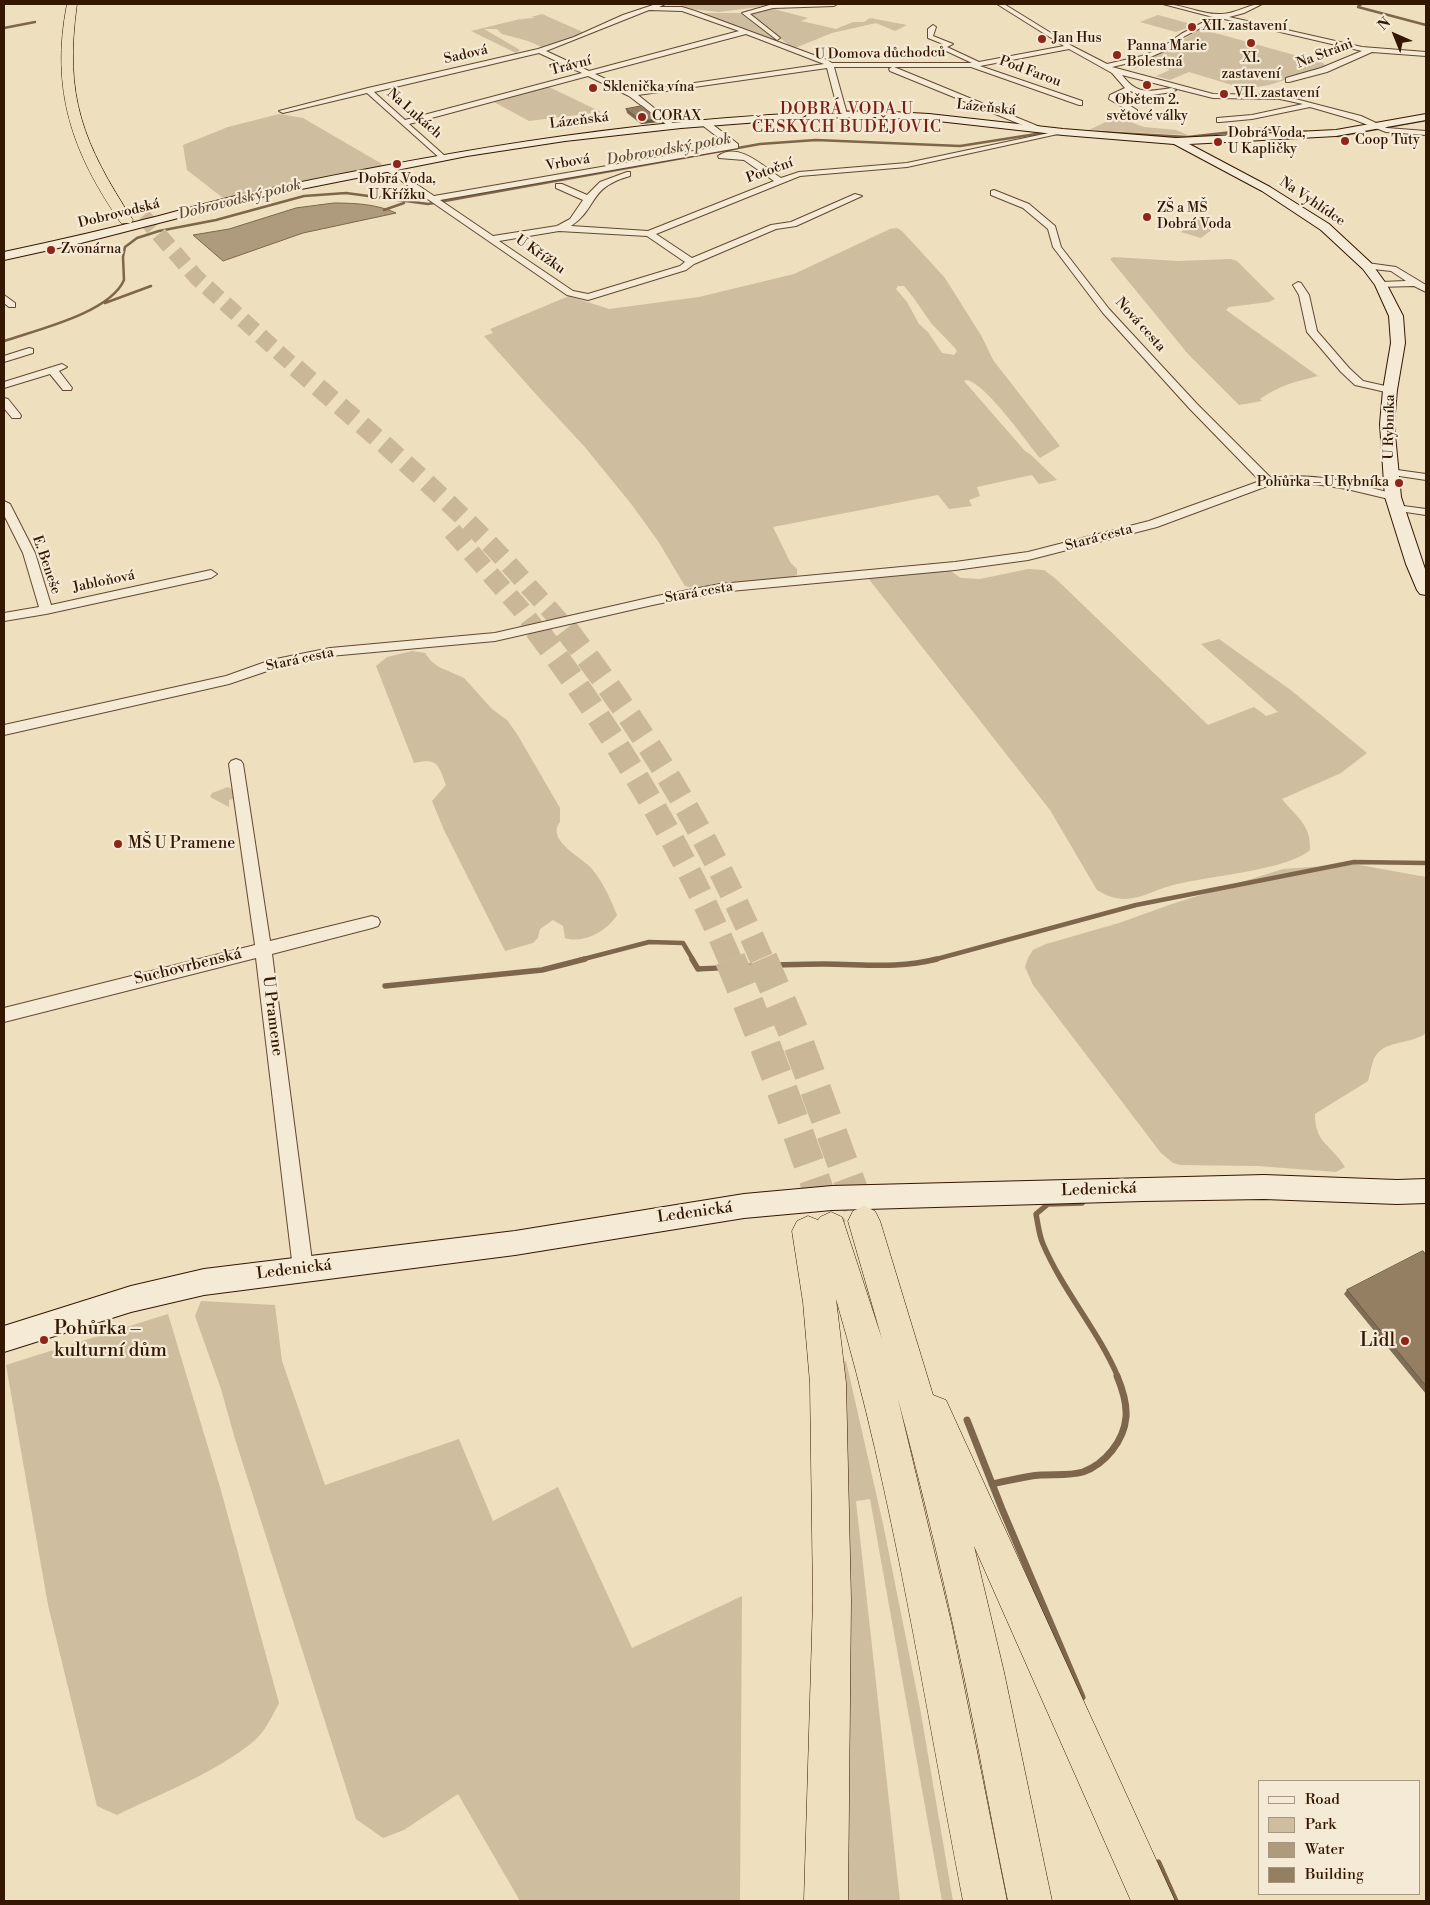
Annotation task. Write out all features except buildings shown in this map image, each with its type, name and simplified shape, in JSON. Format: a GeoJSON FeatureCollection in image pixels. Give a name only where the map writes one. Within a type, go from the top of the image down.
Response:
{"type":"FeatureCollection","features":[{"type":"Feature","properties":{"kind":"highway"},"geometry":{"type":"LineString","coordinates":[[72,4],[65,65],[68,96],[78,133],[92,165],[126,220]]}},
{"type":"Feature","properties":{"kind":"highway"},"geometry":{"type":"LineString","coordinates":[[80,79],[78,63],[84,4]]}},
{"type":"Feature","properties":{"kind":"highway"},"geometry":{"type":"LineString","coordinates":[[85,104],[90,130],[99,146]]}},
{"type":"Feature","properties":{"kind":"highway"},"geometry":{"type":"LineString","coordinates":[[834,1226],[902,1344],[1153,1901]]}},
{"type":"Feature","properties":{"kind":"highway"},"geometry":{"type":"LineString","coordinates":[[826,1901],[832,1600],[828,1384],[820,1302],[834,1226]]}},
{"type":"Feature","properties":{"kind":"highway"},"geometry":{"type":"LineString","coordinates":[[834,1226],[869,1354],[918,1556],[951,1716],[985,1901]]}},
{"type":"Feature","properties":{"kind":"highway"},"geometry":{"type":"LineString","coordinates":[[902,1344],[952,1535],[990,1702],[1030,1901]]}},
{"type":"Feature","properties":{"kind":"street"},"geometry":{"type":"LineString","coordinates":[[650,9],[662,4]]}},
{"type":"Feature","properties":{"kind":"street"},"geometry":{"type":"LineString","coordinates":[[789,48],[745,15],[746,12],[773,6],[834,4]]}},
{"type":"Feature","properties":{"kind":"street"},"geometry":{"type":"LineString","coordinates":[[1000,4],[1070,47],[1114,71],[1214,96],[1280,97],[1314,104],[1358,118],[1381,128],[1426,132]]}},
{"type":"Feature","properties":{"kind":"street"},"geometry":{"type":"LineString","coordinates":[[1166,4],[1226,16],[1350,47],[1426,54]]}},
{"type":"Feature","properties":{"kind":"street"},"geometry":{"type":"LineString","coordinates":[[1106,66],[1144,58],[1218,17],[1242,12],[1259,4]]}},
{"type":"Feature","properties":{"kind":"street"},"geometry":{"type":"LineString","coordinates":[[650,9],[682,9],[825,61],[830,65],[843,114]]}},
{"type":"Feature","properties":{"kind":"street","name":"Sadová"},"geometry":{"type":"LineString","coordinates":[[283,111],[540,51],[576,38],[625,16],[650,9]]}},
{"type":"Feature","properties":{"kind":"street"},"geometry":{"type":"LineString","coordinates":[[933,27],[930,37],[950,44],[943,46],[975,64]]}},
{"type":"Feature","properties":{"kind":"street","name":"Trávní"},"geometry":{"type":"LineString","coordinates":[[403,123],[744,32]]}},
{"type":"Feature","properties":{"kind":"street"},"geometry":{"type":"LineString","coordinates":[[1415,52],[1426,43]]}},
{"type":"Feature","properties":{"kind":"street","name":"U Domova důchodců"},"geometry":{"type":"LineString","coordinates":[[632,94],[830,65],[836,67],[881,64],[975,64],[1070,47]]}},
{"type":"Feature","properties":{"kind":"street","name":"Na Stráni"},"geometry":{"type":"LineString","coordinates":[[1289,80],[1324,70],[1370,50]]}},
{"type":"Feature","properties":{"kind":"street"},"geometry":{"type":"LineString","coordinates":[[540,51],[632,94],[671,126]]}},
{"type":"Feature","properties":{"kind":"street"},"geometry":{"type":"LineString","coordinates":[[881,64],[1037,129]]}},
{"type":"Feature","properties":{"kind":"street","name":"Pod Farou"},"geometry":{"type":"LineString","coordinates":[[975,64],[1079,103]]}},
{"type":"Feature","properties":{"kind":"street"},"geometry":{"type":"LineString","coordinates":[[1114,71],[1128,89],[1140,94],[1182,89]]}},
{"type":"Feature","properties":{"kind":"street"},"geometry":{"type":"LineString","coordinates":[[1128,89],[1113,97],[1113,99],[1134,112]]}},
{"type":"Feature","properties":{"kind":"street","name":"Na Lukách"},"geometry":{"type":"LineString","coordinates":[[368,90],[442,158]]}},
{"type":"Feature","properties":{"kind":"street"},"geometry":{"type":"LineString","coordinates":[[1220,120],[1252,117],[1314,104]]}},
{"type":"Feature","properties":{"kind":"street","name":"Lázeňská"},"geometry":{"type":"LineString","coordinates":[[388,168],[565,138],[705,123],[843,114],[929,118],[1063,132],[1176,141],[1314,135],[1381,128]]}},
{"type":"Feature","properties":{"kind":"street"},"geometry":{"type":"LineString","coordinates":[[1381,128],[1426,117]]}},
{"type":"Feature","properties":{"kind":"street","name":"Vrbová"},"geometry":{"type":"LineString","coordinates":[[435,200],[735,146],[705,123]]}},
{"type":"Feature","properties":{"kind":"street","name":"Potoční"},"geometry":{"type":"LineString","coordinates":[[492,239],[560,228],[627,231],[649,234],[779,181],[807,172],[923,162],[1063,132]]}},
{"type":"Feature","properties":{"kind":"street","name":"Na Vyhlídce"},"geometry":{"type":"LineString","coordinates":[[1176,141],[1270,192],[1325,227],[1367,266]]}},
{"type":"Feature","properties":{"kind":"street"},"geometry":{"type":"LineString","coordinates":[[560,228],[576,219],[596,188],[609,179],[630,173],[734,154],[748,157],[779,181]]}},
{"type":"Feature","properties":{"kind":"street","name":"U Křížku"},"geometry":{"type":"LineString","coordinates":[[388,168],[570,293],[588,297],[683,268],[691,262],[774,227],[793,224],[858,196]]}},
{"type":"Feature","properties":{"kind":"street","name":"Dobrovodská"},"geometry":{"type":"LineString","coordinates":[[4,256],[65,243],[256,195],[388,168]]}},
{"type":"Feature","properties":{"kind":"street"},"geometry":{"type":"LineString","coordinates":[[559,186],[588,199]]}},
{"type":"Feature","properties":{"kind":"street","name":"Nová cesta"},"geometry":{"type":"LineString","coordinates":[[994,194],[1026,206],[1052,228],[1057,246],[1106,311],[1193,406],[1268,482]]}},
{"type":"Feature","properties":{"kind":"street"},"geometry":{"type":"LineString","coordinates":[[987,201],[1007,200]]}},
{"type":"Feature","properties":{"kind":"street"},"geometry":{"type":"LineString","coordinates":[[649,234],[691,262]]}},
{"type":"Feature","properties":{"kind":"street"},"geometry":{"type":"LineString","coordinates":[[1367,266],[1394,269],[1426,289]]}},
{"type":"Feature","properties":{"kind":"street","name":"U Rybníka"},"geometry":{"type":"LineString","coordinates":[[1367,266],[1380,284],[1396,316],[1398,343],[1390,390],[1388,424],[1390,472],[1394,502],[1414,564],[1426,590]]}},
{"type":"Feature","properties":{"kind":"street"},"geometry":{"type":"LineString","coordinates":[[1380,284],[1414,283]]}},
{"type":"Feature","properties":{"kind":"street"},"geometry":{"type":"LineString","coordinates":[[1298,285],[1304,295],[1312,332],[1345,370],[1364,385],[1390,390]]}},
{"type":"Feature","properties":{"kind":"street"},"geometry":{"type":"LineString","coordinates":[[4,298],[12,304]]}},
{"type":"Feature","properties":{"kind":"street"},"geometry":{"type":"LineString","coordinates":[[4,359],[29,351]]}},
{"type":"Feature","properties":{"kind":"street"},"geometry":{"type":"LineString","coordinates":[[4,385],[57,369],[67,388]]}},
{"type":"Feature","properties":{"kind":"street"},"geometry":{"type":"LineString","coordinates":[[4,400],[16,416]]}},
{"type":"Feature","properties":{"kind":"street"},"geometry":{"type":"LineString","coordinates":[[1390,472],[1426,477]]}},
{"type":"Feature","properties":{"kind":"street","name":"Stará cesta"},"geometry":{"type":"LineString","coordinates":[[4,730],[229,680],[276,663],[330,652],[495,637],[657,600],[720,588],[956,566],[1028,556],[1153,524],[1268,482],[1288,478],[1306,478],[1365,490],[1426,512]]}},
{"type":"Feature","properties":{"kind":"street","name":"E. Beneše"},"geometry":{"type":"LineString","coordinates":[[4,504],[30,553],[46,610]]}},
{"type":"Feature","properties":{"kind":"street","name":"Jabloňová"},"geometry":{"type":"LineString","coordinates":[[4,617],[46,610],[211,574]]}},
{"type":"Feature","properties":{"kind":"street","name":"U Pramene"},"geometry":{"type":"LineString","coordinates":[[236,764],[263,948],[303,1269]]}},
{"type":"Feature","properties":{"kind":"street","name":"Suchovrbenská"},"geometry":{"type":"LineString","coordinates":[[4,1014],[372,922]]}},
{"type":"Feature","properties":{"kind":"street","name":"Ledenická"},"geometry":{"type":"LineString","coordinates":[[4,1339],[131,1300],[204,1282],[515,1243],[744,1206],[832,1198],[1264,1187],[1397,1192],[1426,1191]]}},
{"type":"Feature","properties":{"kind":"green space"},"geometry":{"type":"Polygon","coordinates":[[[677,4],[782,4],[719,12],[683,8],[685,7],[677,4]]]}},
{"type":"Feature","properties":{"kind":"green space"},"geometry":{"type":"Polygon","coordinates":[[[770,8],[808,18],[801,21],[836,29],[853,22],[864,22],[870,18],[907,25],[895,31],[876,23],[832,33],[795,48],[750,16],[752,12],[770,8]]]}},
{"type":"Feature","properties":{"kind":"green space"},"geometry":{"type":"Polygon","coordinates":[[[740,13],[777,41],[703,14],[740,13]]]}},
{"type":"Feature","properties":{"kind":"green space"},"geometry":{"type":"Polygon","coordinates":[[[542,14],[585,33],[542,47],[502,34],[497,29],[484,29],[520,50],[516,53],[471,31],[520,19],[533,18],[531,17],[542,14]]]}},
{"type":"Feature","properties":{"kind":"green space"},"geometry":{"type":"Polygon","coordinates":[[[1158,15],[1195,25],[1176,32],[1140,22],[1158,15]]]}},
{"type":"Feature","properties":{"kind":"green space"},"geometry":{"type":"Polygon","coordinates":[[[1201,29],[1323,63],[1326,67],[1269,85],[1245,89],[1189,72],[1170,80],[1156,76],[1170,70],[1156,65],[1146,64],[1136,68],[1126,67],[1164,51],[1201,29]]]}},
{"type":"Feature","properties":{"kind":"green space"},"geometry":{"type":"Polygon","coordinates":[[[549,87],[601,112],[529,121],[494,102],[549,87]]]}},
{"type":"Feature","properties":{"kind":"green space"},"geometry":{"type":"Polygon","coordinates":[[[279,114],[303,118],[382,164],[381,166],[223,198],[187,170],[183,145],[228,127],[279,114]]]}},
{"type":"Feature","properties":{"kind":"green space"},"geometry":{"type":"Polygon","coordinates":[[[1116,117],[1144,127],[1176,130],[1188,135],[1089,130],[1116,117]]]}},
{"type":"Feature","properties":{"kind":"green space"},"geometry":{"type":"Polygon","coordinates":[[[1198,219],[1218,225],[1201,238],[1181,232],[1198,219]]]}},
{"type":"Feature","properties":{"kind":"green space"},"geometry":{"type":"Polygon","coordinates":[[[897,228],[902,231],[945,278],[982,337],[993,360],[1060,446],[1040,458],[995,402],[975,384],[967,380],[964,381],[1025,451],[1057,480],[1039,484],[1032,475],[977,487],[980,496],[969,500],[972,506],[949,509],[938,495],[773,527],[790,562],[797,569],[797,575],[791,577],[694,588],[685,586],[658,541],[632,505],[584,446],[484,336],[493,333],[490,329],[569,296],[609,309],[699,297],[794,274],[890,229],[897,228]],[[898,286],[896,289],[907,302],[919,324],[928,332],[942,353],[954,355],[957,351],[931,323],[904,286],[898,286]]]}},
{"type":"Feature","properties":{"kind":"green space"},"geometry":{"type":"Polygon","coordinates":[[[1113,257],[1178,261],[1231,259],[1237,261],[1275,299],[1269,302],[1229,307],[1226,310],[1318,376],[1281,387],[1260,399],[1262,401],[1239,405],[1188,354],[1110,259],[1113,257]]]}},
{"type":"Feature","properties":{"kind":"green space"},"geometry":{"type":"Polygon","coordinates":[[[1028,569],[1044,570],[1056,579],[1208,725],[1254,707],[1266,716],[1278,712],[1201,644],[1219,639],[1292,691],[1367,753],[1341,773],[1282,799],[1305,827],[1310,841],[1310,850],[1283,863],[1185,882],[1133,898],[1114,898],[1097,890],[1050,810],[868,578],[949,570],[961,578],[980,579],[1028,569]]]}},
{"type":"Feature","properties":{"kind":"green space"},"geometry":{"type":"Polygon","coordinates":[[[412,651],[425,653],[439,667],[464,678],[492,709],[507,720],[517,734],[560,808],[560,822],[557,835],[567,848],[596,874],[615,909],[617,915],[601,931],[587,938],[565,938],[563,926],[553,920],[540,929],[538,938],[533,943],[505,951],[444,830],[432,801],[446,785],[439,767],[433,762],[428,761],[414,763],[376,666],[387,657],[412,651]]]}},
{"type":"Feature","properties":{"kind":"green space"},"geometry":{"type":"Polygon","coordinates":[[[228,787],[233,790],[233,799],[229,800],[229,807],[210,797],[212,793],[228,787]]]}},
{"type":"Feature","properties":{"kind":"green space"},"geometry":{"type":"Polygon","coordinates":[[[1354,864],[1426,877],[1426,1033],[1381,1050],[1376,1055],[1372,1064],[1368,1081],[1315,1114],[1321,1138],[1345,1167],[1336,1172],[1258,1166],[1180,1165],[1173,1163],[1161,1153],[1033,985],[1025,967],[1028,958],[1033,950],[1046,944],[1119,923],[1283,869],[1354,864]]]}},
{"type":"Feature","properties":{"kind":"green space"},"geometry":{"type":"Polygon","coordinates":[[[201,1301],[275,1305],[282,1361],[325,1485],[459,1439],[493,1521],[558,1487],[632,1648],[742,1596],[740,1901],[520,1901],[458,1794],[404,1830],[383,1838],[356,1819],[235,1439],[221,1389],[195,1316],[201,1301]]]}},
{"type":"Feature","properties":{"kind":"green space"},"geometry":{"type":"Polygon","coordinates":[[[168,1314],[220,1487],[279,1703],[262,1733],[239,1752],[188,1782],[117,1815],[97,1806],[48,1605],[6,1365],[168,1314]]]}},
{"type":"Feature","properties":{"kind":"green space"},"geometry":{"type":"Polygon","coordinates":[[[837,1361],[846,1361],[883,1524],[920,1708],[953,1901],[942,1901],[870,1499],[856,1501],[900,1901],[846,1901],[837,1361]]]}},
{"type":"Feature","properties":{"kind":"water"},"geometry":{"type":"Polygon","coordinates":[[[334,203],[373,206],[396,213],[303,233],[223,261],[193,235],[229,229],[296,208],[334,203]]]}},
{"type":"Feature","properties":{"kind":"waterway"},"geometry":{"type":"LineString","coordinates":[[1361,4],[1358,7],[1426,25]]}},
{"type":"Feature","properties":{"kind":"waterway"},"geometry":{"type":"LineString","coordinates":[[4,28],[35,22]]}},
{"type":"Feature","properties":{"kind":"waterway","name":"Dobrovodský potok"},"geometry":{"type":"LineString","coordinates":[[1328,135],[1338,136],[1426,120]]}},
{"type":"Feature","properties":{"kind":"waterway","name":"Dobrovodský potok"},"geometry":{"type":"LineString","coordinates":[[1097,132],[1188,137],[1259,129],[1307,132]]}},
{"type":"Feature","properties":{"kind":"waterway","name":"Dobrovodský potok"},"geometry":{"type":"LineString","coordinates":[[4,341],[71,319],[104,302],[116,292],[124,280],[123,257],[125,247],[137,238],[159,231],[216,220],[304,196],[346,193],[428,204],[760,144],[816,140],[960,146],[1049,132]]}},
{"type":"Feature","properties":{"kind":"waterway"},"geometry":{"type":"LineString","coordinates":[[384,210],[404,203]]}},
{"type":"Feature","properties":{"kind":"waterway"},"geometry":{"type":"LineString","coordinates":[[105,303],[151,286]]}},
{"type":"Feature","properties":{"kind":"waterway"},"geometry":{"type":"LineString","coordinates":[[936,959],[1136,905],[1354,862],[1426,863]]}},
{"type":"Feature","properties":{"kind":"waterway"},"geometry":{"type":"LineString","coordinates":[[580,960],[649,942],[683,943],[693,960]]}},
{"type":"Feature","properties":{"kind":"waterway"},"geometry":{"type":"LineString","coordinates":[[385,986],[542,970],[585,959]]}},
{"type":"Feature","properties":{"kind":"waterway"},"geometry":{"type":"LineString","coordinates":[[692,959],[698,969],[808,964],[894,965],[936,959]]}},
{"type":"Feature","properties":{"kind":"waterway"},"geometry":{"type":"LineString","coordinates":[[1082,1203],[1048,1204],[1036,1214],[1039,1229],[1042,1241],[1060,1278],[1101,1343],[1118,1377]]}},
{"type":"Feature","properties":{"kind":"waterway"},"geometry":{"type":"LineString","coordinates":[[992,1484],[1023,1477],[1083,1472],[1106,1457],[1122,1435],[1126,1417],[1124,1396],[1117,1376]]}},
{"type":"Feature","properties":{"kind":"waterway"},"geometry":{"type":"LineString","coordinates":[[967,1420],[992,1484]]}},
{"type":"Feature","properties":{"kind":"waterway"},"geometry":{"type":"LineString","coordinates":[[992,1484],[1082,1697]]}},
{"type":"Feature","properties":{"kind":"waterway"},"geometry":{"type":"LineString","coordinates":[[1158,1863],[1175,1901]]}},
{"type":"Feature","properties":{"kind":"tunnel"},"geometry":{"type":"LineString","coordinates":[[143,216],[197,278],[297,369]]}},
{"type":"Feature","properties":{"kind":"tunnel"},"geometry":{"type":"LineString","coordinates":[[296,368],[387,447],[474,528],[567,630]]}},
{"type":"Feature","properties":{"kind":"tunnel"},"geometry":{"type":"LineString","coordinates":[[452,531],[537,630]]}},
{"type":"Feature","properties":{"kind":"tunnel"},"geometry":{"type":"LineString","coordinates":[[536,629],[592,707],[643,788],[689,872],[730,960]]}},
{"type":"Feature","properties":{"kind":"tunnel"},"geometry":{"type":"LineString","coordinates":[[566,629],[641,733],[680,796],[732,893],[762,960]]}},
{"type":"Feature","properties":{"kind":"tunnel"},"geometry":{"type":"LineString","coordinates":[[730,959],[783,1092],[831,1227]]}},
{"type":"Feature","properties":{"kind":"tunnel"},"geometry":{"type":"LineString","coordinates":[[762,959],[798,1042],[864,1221]]}},
{"type":"Feature","properties":{"kind":"place","name":"XII. zastavení"},"geometry":{"type":"Point","coordinates":[1192,27]}},
{"type":"Feature","properties":{"kind":"place","name":"Jan Hus"},"geometry":{"type":"Point","coordinates":[1042,39]}},
{"type":"Feature","properties":{"kind":"place","name":"XI. zastavení"},"geometry":{"type":"Point","coordinates":[1251,43]}},
{"type":"Feature","properties":{"kind":"place","name":"Panna Marie Bolestná"},"geometry":{"type":"Point","coordinates":[1117,55]}},
{"type":"Feature","properties":{"kind":"place","name":"Obětem 2. světové války"},"geometry":{"type":"Point","coordinates":[1147,85]}},
{"type":"Feature","properties":{"kind":"place","name":"Sklenička vína"},"geometry":{"type":"Point","coordinates":[593,88]}},
{"type":"Feature","properties":{"kind":"place","name":"VII. zastavení"},"geometry":{"type":"Point","coordinates":[1224,94]}},
{"type":"Feature","properties":{"kind":"place","name":"CORAX"},"geometry":{"type":"Point","coordinates":[642,117]}},
{"type":"Feature","properties":{"kind":"place","name":"Coop Tuty"},"geometry":{"type":"Point","coordinates":[1345,141]}},
{"type":"Feature","properties":{"kind":"place","name":"Dobrá Voda, U Kapličky"},"geometry":{"type":"Point","coordinates":[1218,142]}},
{"type":"Feature","properties":{"kind":"place","name":"Dobrá Voda, U Křížku"},"geometry":{"type":"Point","coordinates":[397,164]}},
{"type":"Feature","properties":{"kind":"place","name":"ZŠ a MŠ Dobrá Voda"},"geometry":{"type":"Point","coordinates":[1147,217]}},
{"type":"Feature","properties":{"kind":"place","name":"Zvonárna"},"geometry":{"type":"Point","coordinates":[51,250]}},
{"type":"Feature","properties":{"kind":"place","name":"Pohůrka – U Rybníka"},"geometry":{"type":"Point","coordinates":[1399,483]}},
{"type":"Feature","properties":{"kind":"place","name":"MŠ U Pramene"},"geometry":{"type":"Point","coordinates":[118,844]}},
{"type":"Feature","properties":{"kind":"place","name":"Pohůrka – kulturní dům"},"geometry":{"type":"Point","coordinates":[44,1340]}},
{"type":"Feature","properties":{"kind":"place","name":"Lidl"},"geometry":{"type":"Point","coordinates":[1405,1341]}},
{"type":"Feature","properties":{"kind":"district","name":"DOBRÁ VODA U ČESKÝCH BUDĚJOVIC"},"geometry":{"type":"Point","coordinates":[847,119]}}]}
